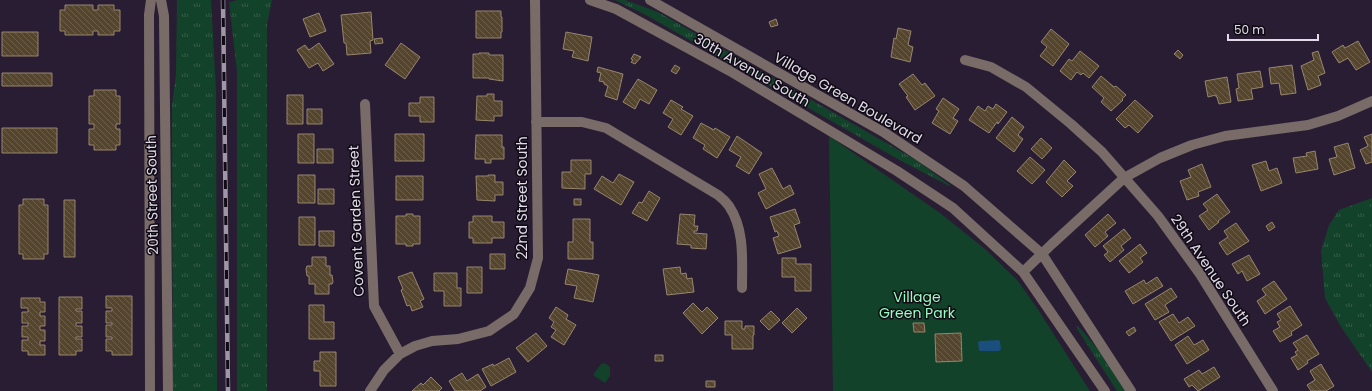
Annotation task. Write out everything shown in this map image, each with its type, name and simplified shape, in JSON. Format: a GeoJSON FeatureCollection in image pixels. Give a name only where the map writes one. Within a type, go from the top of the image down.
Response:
{"type":"FeatureCollection","features":[{"type":"Feature","properties":{"kind":"street","name":"20th Street South"},"geometry":{"type":"LineString","coordinates":[[150,391],[149,15],[151,0]]}},
{"type":"Feature","properties":{"kind":"street","name":"20th Street South"},"geometry":{"type":"LineString","coordinates":[[161,0],[164,16],[168,391]]}},
{"type":"Feature","properties":{"kind":"street","name":"22nd Street South"},"geometry":{"type":"LineString","coordinates":[[370,391],[384,370],[400,354],[415,346],[432,341],[458,339],[489,331],[514,314],[530,288],[538,258],[535,0]]}},
{"type":"Feature","properties":{"kind":"street","name":"30th Avenue South"},"geometry":{"type":"LineString","coordinates":[[590,0],[616,9],[730,72],[897,171],[953,208],[1024,272]]}},
{"type":"Feature","properties":{"kind":"street","name":"Village Green Boulevard"},"geometry":{"type":"LineString","coordinates":[[650,0],[885,132],[964,186],[1042,254],[1131,391]]}},
{"type":"Feature","properties":{"kind":"street","name":"29th Avenue South"},"geometry":{"type":"LineString","coordinates":[[965,60],[991,67],[1026,88],[1071,124],[1102,152],[1158,216],[1200,274],[1273,391]]}},
{"type":"Feature","properties":{"kind":"street"},"geometry":{"type":"LineString","coordinates":[[1105,391],[1024,272],[1124,178],[1160,158],[1192,145],[1225,136],[1308,125],[1338,116],[1372,101]]}},
{"type":"Feature","properties":{"kind":"street","name":"Covent Garden Street"},"geometry":{"type":"LineString","coordinates":[[366,104],[374,306],[400,354]]}},
{"type":"Feature","properties":{"kind":"street","name":"22nd Street South"},"geometry":{"type":"LineString","coordinates":[[536,122],[582,122],[606,128],[718,195],[728,205],[737,221],[741,242],[742,288]]}},
{"type":"Feature","properties":{"kind":"street"},"geometry":{"type":"LineString","coordinates":[[149,206],[166,206]]}},
{"type":"Feature","properties":{"kind":"green space"},"geometry":{"type":"Polygon","coordinates":[[[177,0],[211,0],[216,90],[217,391],[173,391],[172,106],[176,74],[177,0]]]}},
{"type":"Feature","properties":{"kind":"green space"},"geometry":{"type":"Polygon","coordinates":[[[236,0],[272,0],[267,25],[267,391],[237,391],[237,71],[229,2],[236,0]]]}},
{"type":"Feature","properties":{"kind":"green space"},"geometry":{"type":"Polygon","coordinates":[[[615,0],[625,0],[658,12],[916,160],[950,185],[949,186],[896,158],[646,15],[615,0]]]}},
{"type":"Feature","properties":{"kind":"green space","name":"Village Green Park"},"geometry":{"type":"Polygon","coordinates":[[[829,136],[940,213],[985,249],[1018,281],[1090,391],[833,391],[829,136]]]}},
{"type":"Feature","properties":{"kind":"green space"},"geometry":{"type":"Polygon","coordinates":[[[1372,198],[1372,372],[1341,327],[1325,298],[1321,251],[1329,225],[1339,210],[1372,198]]]}},
{"type":"Feature","properties":{"kind":"green space"},"geometry":{"type":"Polygon","coordinates":[[[1078,326],[1103,355],[1127,391],[1117,391],[1076,327],[1078,326]]]}},
{"type":"Feature","properties":{"kind":"green space"},"geometry":{"type":"Polygon","coordinates":[[[605,363],[610,367],[610,376],[605,383],[593,375],[601,364],[605,363]]]}},
{"type":"Feature","properties":{"kind":"water"},"geometry":{"type":"Polygon","coordinates":[[[999,340],[1001,349],[999,351],[979,350],[978,342],[980,341],[999,340]]]}},
{"type":"Feature","properties":{"kind":"building"},"geometry":{"type":"Polygon","coordinates":[[[65,5],[93,5],[93,10],[98,10],[98,5],[114,5],[114,10],[120,10],[120,31],[114,31],[114,35],[98,35],[98,31],[93,31],[93,35],[65,35],[65,31],[60,31],[60,10],[65,10],[65,5]]]}},
{"type":"Feature","properties":{"kind":"building"},"geometry":{"type":"Polygon","coordinates":[[[476,11],[501,11],[501,38],[476,38],[476,11]]]}},
{"type":"Feature","properties":{"kind":"building"},"geometry":{"type":"Polygon","coordinates":[[[371,12],[373,40],[370,41],[371,53],[347,55],[341,15],[371,12]]]}},
{"type":"Feature","properties":{"kind":"building"},"geometry":{"type":"Polygon","coordinates":[[[319,13],[326,31],[310,37],[303,19],[319,13]]]}},
{"type":"Feature","properties":{"kind":"building"},"geometry":{"type":"Polygon","coordinates":[[[776,19],[778,25],[771,27],[769,22],[776,19]]]}},
{"type":"Feature","properties":{"kind":"building"},"geometry":{"type":"Polygon","coordinates":[[[898,28],[911,31],[908,45],[913,47],[910,62],[891,57],[894,38],[896,39],[898,28]]]}},
{"type":"Feature","properties":{"kind":"building"},"geometry":{"type":"Polygon","coordinates":[[[1051,29],[1069,44],[1053,66],[1040,56],[1047,47],[1041,42],[1051,29]]]}},
{"type":"Feature","properties":{"kind":"building"},"geometry":{"type":"Polygon","coordinates":[[[2,32],[38,32],[38,56],[2,56],[2,32]]]}},
{"type":"Feature","properties":{"kind":"building"},"geometry":{"type":"Polygon","coordinates":[[[566,32],[592,37],[588,61],[572,57],[574,51],[563,49],[566,32]]]}},
{"type":"Feature","properties":{"kind":"building"},"geometry":{"type":"Polygon","coordinates":[[[382,38],[383,43],[375,44],[374,39],[382,38]]]}},
{"type":"Feature","properties":{"kind":"building"},"geometry":{"type":"Polygon","coordinates":[[[1358,41],[1370,62],[1356,70],[1348,58],[1339,63],[1332,52],[1343,45],[1345,48],[1358,41]]]}},
{"type":"Feature","properties":{"kind":"building"},"geometry":{"type":"Polygon","coordinates":[[[319,43],[334,64],[323,71],[318,63],[309,68],[297,50],[305,45],[309,50],[319,43]]]}},
{"type":"Feature","properties":{"kind":"building"},"geometry":{"type":"Polygon","coordinates":[[[401,43],[420,57],[405,79],[385,65],[401,43]]]}},
{"type":"Feature","properties":{"kind":"building"},"geometry":{"type":"Polygon","coordinates":[[[1178,50],[1183,55],[1180,59],[1174,54],[1178,50]]]}},
{"type":"Feature","properties":{"kind":"building"},"geometry":{"type":"Polygon","coordinates":[[[1080,51],[1099,66],[1089,78],[1083,73],[1081,75],[1077,72],[1071,80],[1060,71],[1069,59],[1072,61],[1080,51]]]}},
{"type":"Feature","properties":{"kind":"building"},"geometry":{"type":"Polygon","coordinates":[[[1318,51],[1325,73],[1318,76],[1321,85],[1308,90],[1301,66],[1314,60],[1312,53],[1318,51]]]}},
{"type":"Feature","properties":{"kind":"building"},"geometry":{"type":"Polygon","coordinates":[[[473,54],[503,55],[503,81],[489,78],[473,78],[473,54]]]}},
{"type":"Feature","properties":{"kind":"building"},"geometry":{"type":"Polygon","coordinates":[[[634,54],[641,57],[635,64],[631,62],[634,54]]]}},
{"type":"Feature","properties":{"kind":"building"},"geometry":{"type":"Polygon","coordinates":[[[675,65],[680,68],[676,74],[671,71],[675,65]]]}},
{"type":"Feature","properties":{"kind":"building"},"geometry":{"type":"Polygon","coordinates":[[[1292,65],[1296,93],[1281,95],[1279,83],[1271,84],[1269,68],[1292,65]]]}},
{"type":"Feature","properties":{"kind":"building"},"geometry":{"type":"Polygon","coordinates":[[[598,67],[623,74],[617,100],[605,96],[608,86],[604,84],[604,82],[599,81],[601,73],[597,72],[598,67]]]}},
{"type":"Feature","properties":{"kind":"building"},"geometry":{"type":"Polygon","coordinates":[[[1260,71],[1263,87],[1251,89],[1253,99],[1238,101],[1236,89],[1239,88],[1237,74],[1260,71]]]}},
{"type":"Feature","properties":{"kind":"building"},"geometry":{"type":"Polygon","coordinates":[[[2,73],[52,73],[52,86],[2,86],[2,73]]]}},
{"type":"Feature","properties":{"kind":"building"},"geometry":{"type":"Polygon","coordinates":[[[913,74],[922,85],[925,83],[935,96],[915,110],[906,97],[908,96],[899,84],[913,74]]]}},
{"type":"Feature","properties":{"kind":"building"},"geometry":{"type":"Polygon","coordinates":[[[1101,76],[1126,95],[1122,99],[1123,100],[1111,111],[1101,102],[1104,98],[1092,87],[1101,76]]]}},
{"type":"Feature","properties":{"kind":"building"},"geometry":{"type":"Polygon","coordinates":[[[1227,77],[1231,102],[1219,104],[1216,95],[1208,97],[1205,81],[1227,77]]]}},
{"type":"Feature","properties":{"kind":"building"},"geometry":{"type":"Polygon","coordinates":[[[638,79],[657,90],[649,104],[640,99],[635,109],[623,102],[638,79]]]}},
{"type":"Feature","properties":{"kind":"building"},"geometry":{"type":"Polygon","coordinates":[[[94,90],[116,90],[116,96],[120,96],[120,124],[116,124],[116,129],[120,129],[120,145],[116,145],[116,150],[94,150],[94,145],[89,145],[89,129],[94,129],[94,124],[89,124],[89,96],[94,96],[94,90]]]}},
{"type":"Feature","properties":{"kind":"building"},"geometry":{"type":"Polygon","coordinates":[[[487,94],[494,94],[494,101],[502,101],[502,116],[494,116],[494,121],[476,120],[477,96],[487,96],[487,94]]]}},
{"type":"Feature","properties":{"kind":"building"},"geometry":{"type":"Polygon","coordinates":[[[287,95],[303,95],[303,124],[287,124],[287,95]]]}},
{"type":"Feature","properties":{"kind":"building"},"geometry":{"type":"Polygon","coordinates":[[[420,97],[434,97],[434,122],[420,122],[420,116],[409,116],[409,103],[420,103],[420,97]]]}},
{"type":"Feature","properties":{"kind":"building"},"geometry":{"type":"Polygon","coordinates":[[[943,98],[959,109],[953,118],[958,121],[950,134],[932,123],[939,111],[936,109],[943,98]]]}},
{"type":"Feature","properties":{"kind":"building"},"geometry":{"type":"Polygon","coordinates":[[[671,100],[683,107],[681,109],[693,116],[681,135],[668,127],[673,119],[663,113],[671,100]]]}},
{"type":"Feature","properties":{"kind":"building"},"geometry":{"type":"Polygon","coordinates":[[[1135,100],[1153,116],[1138,133],[1129,125],[1125,128],[1116,119],[1135,100]]]}},
{"type":"Feature","properties":{"kind":"building"},"geometry":{"type":"Polygon","coordinates":[[[996,104],[1007,112],[989,133],[969,120],[978,106],[985,111],[988,106],[993,109],[996,104]]]}},
{"type":"Feature","properties":{"kind":"building"},"geometry":{"type":"Polygon","coordinates":[[[307,109],[322,109],[322,124],[307,124],[307,109]]]}},
{"type":"Feature","properties":{"kind":"building"},"geometry":{"type":"Polygon","coordinates":[[[1012,117],[1024,127],[1018,135],[1023,139],[1014,152],[996,138],[1012,117]]]}},
{"type":"Feature","properties":{"kind":"building"},"geometry":{"type":"Polygon","coordinates":[[[701,123],[714,130],[715,128],[730,137],[717,158],[703,149],[705,145],[693,138],[701,123]]]}},
{"type":"Feature","properties":{"kind":"building"},"geometry":{"type":"Polygon","coordinates":[[[2,128],[57,128],[57,153],[2,153],[2,128]]]}},
{"type":"Feature","properties":{"kind":"building"},"geometry":{"type":"Polygon","coordinates":[[[298,134],[314,134],[314,163],[298,163],[298,134]]]}},
{"type":"Feature","properties":{"kind":"building"},"geometry":{"type":"Polygon","coordinates":[[[395,134],[424,134],[424,161],[395,161],[395,134]]]}},
{"type":"Feature","properties":{"kind":"building"},"geometry":{"type":"Polygon","coordinates":[[[1372,134],[1372,162],[1366,164],[1360,150],[1368,146],[1364,137],[1372,134]]]}},
{"type":"Feature","properties":{"kind":"building"},"geometry":{"type":"Polygon","coordinates":[[[476,135],[502,135],[504,159],[491,159],[491,163],[485,163],[485,159],[475,159],[476,135]]]}},
{"type":"Feature","properties":{"kind":"building"},"geometry":{"type":"Polygon","coordinates":[[[737,136],[762,153],[749,174],[736,166],[741,157],[729,150],[737,136]]]}},
{"type":"Feature","properties":{"kind":"building"},"geometry":{"type":"Polygon","coordinates":[[[1041,138],[1052,148],[1042,159],[1031,149],[1041,138]]]}},
{"type":"Feature","properties":{"kind":"building"},"geometry":{"type":"Polygon","coordinates":[[[1348,143],[1355,168],[1334,175],[1329,159],[1337,157],[1334,147],[1348,143]]]}},
{"type":"Feature","properties":{"kind":"building"},"geometry":{"type":"Polygon","coordinates":[[[317,149],[333,149],[333,163],[317,163],[317,149]]]}},
{"type":"Feature","properties":{"kind":"building"},"geometry":{"type":"Polygon","coordinates":[[[1315,151],[1318,169],[1296,173],[1293,158],[1307,156],[1306,153],[1315,151]]]}},
{"type":"Feature","properties":{"kind":"building"},"geometry":{"type":"Polygon","coordinates":[[[1030,157],[1045,170],[1032,184],[1017,171],[1030,157]]]}},
{"type":"Feature","properties":{"kind":"building"},"geometry":{"type":"Polygon","coordinates":[[[571,160],[591,160],[591,174],[585,174],[585,189],[562,188],[562,172],[571,172],[571,160]]]}},
{"type":"Feature","properties":{"kind":"building"},"geometry":{"type":"Polygon","coordinates":[[[1064,160],[1076,172],[1067,181],[1073,186],[1062,197],[1046,182],[1064,160]]]}},
{"type":"Feature","properties":{"kind":"building"},"geometry":{"type":"Polygon","coordinates":[[[1266,161],[1269,171],[1277,168],[1282,183],[1261,191],[1252,165],[1266,161]]]}},
{"type":"Feature","properties":{"kind":"building"},"geometry":{"type":"Polygon","coordinates":[[[1202,164],[1211,187],[1198,192],[1199,196],[1187,200],[1180,181],[1191,177],[1188,170],[1202,164]]]}},
{"type":"Feature","properties":{"kind":"building"},"geometry":{"type":"Polygon","coordinates":[[[772,168],[783,189],[790,185],[794,194],[766,209],[758,193],[766,189],[759,174],[772,168]]]}},
{"type":"Feature","properties":{"kind":"building"},"geometry":{"type":"Polygon","coordinates":[[[619,174],[634,182],[621,205],[594,189],[602,176],[613,183],[619,174]]]}},
{"type":"Feature","properties":{"kind":"building"},"geometry":{"type":"Polygon","coordinates":[[[298,175],[315,175],[315,203],[298,203],[298,175]]]}},
{"type":"Feature","properties":{"kind":"building"},"geometry":{"type":"Polygon","coordinates":[[[495,175],[495,182],[503,182],[503,195],[495,195],[495,201],[477,200],[476,176],[495,175]]]}},
{"type":"Feature","properties":{"kind":"building"},"geometry":{"type":"Polygon","coordinates":[[[396,176],[423,176],[423,200],[396,200],[396,176]]]}},
{"type":"Feature","properties":{"kind":"building"},"geometry":{"type":"Polygon","coordinates":[[[318,189],[334,189],[334,204],[318,204],[318,189]]]}},
{"type":"Feature","properties":{"kind":"building"},"geometry":{"type":"Polygon","coordinates":[[[649,191],[660,198],[647,221],[632,213],[639,202],[642,203],[649,191]]]}},
{"type":"Feature","properties":{"kind":"building"},"geometry":{"type":"Polygon","coordinates":[[[1217,194],[1230,212],[1209,230],[1199,216],[1208,210],[1203,204],[1217,194]]]}},
{"type":"Feature","properties":{"kind":"building"},"geometry":{"type":"Polygon","coordinates":[[[23,199],[44,199],[44,205],[48,205],[48,254],[44,254],[44,259],[23,259],[23,254],[19,254],[19,205],[23,205],[23,199]]]}},
{"type":"Feature","properties":{"kind":"building"},"geometry":{"type":"Polygon","coordinates":[[[574,199],[581,199],[581,205],[574,205],[574,199]]]}},
{"type":"Feature","properties":{"kind":"building"},"geometry":{"type":"Polygon","coordinates":[[[64,200],[75,200],[75,257],[64,257],[64,200]]]}},
{"type":"Feature","properties":{"kind":"building"},"geometry":{"type":"Polygon","coordinates":[[[795,209],[800,223],[794,225],[801,247],[778,254],[773,238],[779,236],[777,231],[775,232],[770,217],[795,209]]]}},
{"type":"Feature","properties":{"kind":"building"},"geometry":{"type":"Polygon","coordinates":[[[406,214],[420,216],[420,244],[406,246],[406,244],[396,244],[396,216],[406,216],[406,214]]]}},
{"type":"Feature","properties":{"kind":"building"},"geometry":{"type":"Polygon","coordinates":[[[680,214],[695,215],[694,226],[698,226],[697,231],[694,231],[694,233],[707,234],[706,249],[691,248],[691,245],[677,244],[680,214]]]}},
{"type":"Feature","properties":{"kind":"building"},"geometry":{"type":"Polygon","coordinates":[[[1108,214],[1116,223],[1105,232],[1108,236],[1095,247],[1085,235],[1108,214]]]}},
{"type":"Feature","properties":{"kind":"building"},"geometry":{"type":"Polygon","coordinates":[[[473,216],[492,216],[492,222],[504,222],[504,238],[492,238],[492,243],[473,243],[473,238],[469,238],[469,222],[473,222],[473,216]]]}},
{"type":"Feature","properties":{"kind":"building"},"geometry":{"type":"Polygon","coordinates":[[[299,217],[315,217],[315,245],[299,245],[299,217]]]}},
{"type":"Feature","properties":{"kind":"building"},"geometry":{"type":"Polygon","coordinates":[[[573,219],[590,219],[590,242],[593,242],[593,259],[568,259],[568,242],[573,242],[573,219]]]}},
{"type":"Feature","properties":{"kind":"building"},"geometry":{"type":"Polygon","coordinates":[[[1272,222],[1275,227],[1269,231],[1266,226],[1272,222]]]}},
{"type":"Feature","properties":{"kind":"building"},"geometry":{"type":"Polygon","coordinates":[[[1236,223],[1249,241],[1227,255],[1219,243],[1228,237],[1224,231],[1236,223]]]}},
{"type":"Feature","properties":{"kind":"building"},"geometry":{"type":"Polygon","coordinates":[[[1124,229],[1131,238],[1121,246],[1124,250],[1110,262],[1104,255],[1108,252],[1103,246],[1124,229]]]}},
{"type":"Feature","properties":{"kind":"building"},"geometry":{"type":"Polygon","coordinates":[[[319,231],[334,231],[334,246],[319,246],[319,231]]]}},
{"type":"Feature","properties":{"kind":"building"},"geometry":{"type":"Polygon","coordinates":[[[1140,244],[1147,253],[1140,258],[1143,262],[1129,273],[1119,261],[1140,244]]]}},
{"type":"Feature","properties":{"kind":"building"},"geometry":{"type":"Polygon","coordinates":[[[490,254],[505,254],[505,269],[490,269],[490,254]]]}},
{"type":"Feature","properties":{"kind":"building"},"geometry":{"type":"Polygon","coordinates":[[[1249,255],[1260,274],[1247,281],[1242,271],[1238,274],[1232,264],[1249,255]]]}},
{"type":"Feature","properties":{"kind":"building"},"geometry":{"type":"Polygon","coordinates":[[[312,257],[326,257],[326,266],[330,266],[330,275],[332,275],[333,282],[332,284],[329,284],[329,294],[315,294],[315,284],[309,284],[309,276],[307,276],[306,269],[307,266],[312,266],[312,257]]]}},
{"type":"Feature","properties":{"kind":"building"},"geometry":{"type":"Polygon","coordinates":[[[782,258],[796,258],[796,264],[811,264],[811,291],[795,291],[795,277],[782,277],[782,258]]]}},
{"type":"Feature","properties":{"kind":"building"},"geometry":{"type":"Polygon","coordinates":[[[467,267],[482,267],[482,293],[467,293],[467,267]]]}},
{"type":"Feature","properties":{"kind":"building"},"geometry":{"type":"Polygon","coordinates":[[[680,267],[681,274],[686,273],[687,279],[692,278],[694,292],[667,295],[663,269],[680,267]]]}},
{"type":"Feature","properties":{"kind":"building"},"geometry":{"type":"Polygon","coordinates":[[[568,269],[599,275],[593,302],[574,298],[577,286],[565,284],[568,269]]]}},
{"type":"Feature","properties":{"kind":"building"},"geometry":{"type":"Polygon","coordinates":[[[412,272],[424,299],[420,301],[423,307],[412,311],[410,305],[407,306],[401,290],[403,289],[398,277],[412,272]]]}},
{"type":"Feature","properties":{"kind":"building"},"geometry":{"type":"Polygon","coordinates":[[[434,273],[457,273],[457,288],[461,288],[461,306],[444,306],[444,291],[434,291],[434,273]]]}},
{"type":"Feature","properties":{"kind":"building"},"geometry":{"type":"Polygon","coordinates":[[[1157,277],[1163,286],[1133,304],[1125,291],[1144,280],[1146,284],[1157,277]]]}},
{"type":"Feature","properties":{"kind":"building"},"geometry":{"type":"Polygon","coordinates":[[[1274,281],[1287,299],[1265,314],[1257,301],[1266,295],[1262,289],[1274,281]]]}},
{"type":"Feature","properties":{"kind":"building"},"geometry":{"type":"Polygon","coordinates":[[[1171,288],[1177,297],[1165,305],[1169,312],[1155,320],[1145,304],[1171,288]]]}},
{"type":"Feature","properties":{"kind":"building"},"geometry":{"type":"Polygon","coordinates":[[[106,296],[132,296],[132,355],[112,355],[112,351],[106,351],[106,339],[112,339],[112,337],[106,337],[106,325],[112,325],[112,323],[106,323],[106,311],[112,311],[112,308],[106,308],[106,296]]]}},
{"type":"Feature","properties":{"kind":"building"},"geometry":{"type":"Polygon","coordinates":[[[59,297],[82,297],[82,309],[76,309],[76,311],[82,311],[82,323],[76,323],[76,326],[82,326],[82,337],[76,337],[76,339],[82,339],[82,351],[76,351],[76,355],[59,355],[59,297]]]}},
{"type":"Feature","properties":{"kind":"building"},"geometry":{"type":"Polygon","coordinates":[[[21,298],[40,298],[40,302],[45,302],[45,312],[40,312],[40,316],[45,316],[45,326],[40,326],[40,330],[45,330],[45,341],[40,341],[40,345],[45,345],[45,355],[28,355],[28,351],[22,351],[22,340],[28,340],[28,337],[22,337],[22,326],[28,326],[28,323],[22,323],[22,312],[28,312],[28,308],[21,308],[21,298]]]}},
{"type":"Feature","properties":{"kind":"building"},"geometry":{"type":"Polygon","coordinates":[[[693,303],[702,312],[707,307],[718,318],[702,334],[683,313],[693,303]]]}},
{"type":"Feature","properties":{"kind":"building"},"geometry":{"type":"Polygon","coordinates":[[[309,305],[324,305],[324,322],[334,322],[334,339],[309,339],[309,305]]]}},
{"type":"Feature","properties":{"kind":"building"},"geometry":{"type":"Polygon","coordinates":[[[1290,306],[1302,325],[1291,332],[1292,335],[1280,342],[1273,331],[1280,327],[1277,322],[1281,320],[1277,314],[1290,306]]]}},
{"type":"Feature","properties":{"kind":"building"},"geometry":{"type":"Polygon","coordinates":[[[556,307],[568,315],[566,319],[576,325],[564,345],[551,337],[556,330],[551,327],[554,322],[549,318],[556,307]]]}},
{"type":"Feature","properties":{"kind":"building"},"geometry":{"type":"Polygon","coordinates":[[[797,308],[807,318],[792,333],[782,323],[797,308]]]}},
{"type":"Feature","properties":{"kind":"building"},"geometry":{"type":"Polygon","coordinates":[[[771,311],[780,320],[769,330],[760,321],[771,311]]]}},
{"type":"Feature","properties":{"kind":"building"},"geometry":{"type":"Polygon","coordinates":[[[1173,314],[1179,323],[1188,317],[1195,326],[1171,341],[1159,322],[1173,314]]]}},
{"type":"Feature","properties":{"kind":"building"},"geometry":{"type":"Polygon","coordinates":[[[725,321],[742,321],[742,329],[745,329],[745,326],[754,326],[753,349],[732,349],[732,335],[725,335],[725,321]]]}},
{"type":"Feature","properties":{"kind":"building"},"geometry":{"type":"Polygon","coordinates":[[[913,323],[924,323],[925,332],[914,332],[913,323]]]}},
{"type":"Feature","properties":{"kind":"building"},"geometry":{"type":"Polygon","coordinates":[[[1134,327],[1136,331],[1129,336],[1126,332],[1134,327]]]}},
{"type":"Feature","properties":{"kind":"building"},"geometry":{"type":"Polygon","coordinates":[[[536,333],[547,346],[528,362],[516,348],[536,333]]]}},
{"type":"Feature","properties":{"kind":"building"},"geometry":{"type":"Polygon","coordinates":[[[961,333],[962,361],[936,362],[935,334],[961,333]]]}},
{"type":"Feature","properties":{"kind":"building"},"geometry":{"type":"Polygon","coordinates":[[[1307,335],[1319,354],[1307,361],[1308,363],[1298,370],[1291,358],[1297,355],[1295,352],[1298,350],[1293,343],[1307,335]]]}},
{"type":"Feature","properties":{"kind":"building"},"geometry":{"type":"Polygon","coordinates":[[[1188,336],[1194,345],[1203,340],[1209,350],[1187,364],[1175,345],[1188,336]]]}},
{"type":"Feature","properties":{"kind":"building"},"geometry":{"type":"Polygon","coordinates":[[[320,352],[336,352],[336,386],[320,386],[320,371],[314,371],[314,361],[320,361],[320,352]]]}},
{"type":"Feature","properties":{"kind":"building"},"geometry":{"type":"Polygon","coordinates":[[[655,355],[663,355],[663,361],[655,361],[655,355]]]}},
{"type":"Feature","properties":{"kind":"building"},"geometry":{"type":"Polygon","coordinates":[[[509,358],[516,372],[491,386],[482,369],[493,364],[494,366],[509,358]]]}},
{"type":"Feature","properties":{"kind":"building"},"geometry":{"type":"Polygon","coordinates":[[[1321,364],[1334,386],[1326,391],[1311,391],[1307,385],[1315,380],[1310,371],[1321,364]]]}},
{"type":"Feature","properties":{"kind":"building"},"geometry":{"type":"Polygon","coordinates":[[[1214,367],[1220,377],[1198,391],[1192,385],[1189,387],[1184,379],[1199,370],[1202,374],[1214,367]]]}},
{"type":"Feature","properties":{"kind":"building"},"geometry":{"type":"Polygon","coordinates":[[[462,373],[467,381],[478,374],[486,387],[480,391],[455,391],[449,381],[462,373]]]}},
{"type":"Feature","properties":{"kind":"building"},"geometry":{"type":"Polygon","coordinates":[[[431,377],[442,388],[439,391],[412,391],[421,383],[423,385],[431,377]]]}},
{"type":"Feature","properties":{"kind":"building"},"geometry":{"type":"Polygon","coordinates":[[[706,381],[715,381],[715,387],[706,387],[706,381]]]}},
{"type":"Feature","properties":{"kind":"railway"},"geometry":{"type":"LineString","coordinates":[[223,0],[228,391]]}}]}
